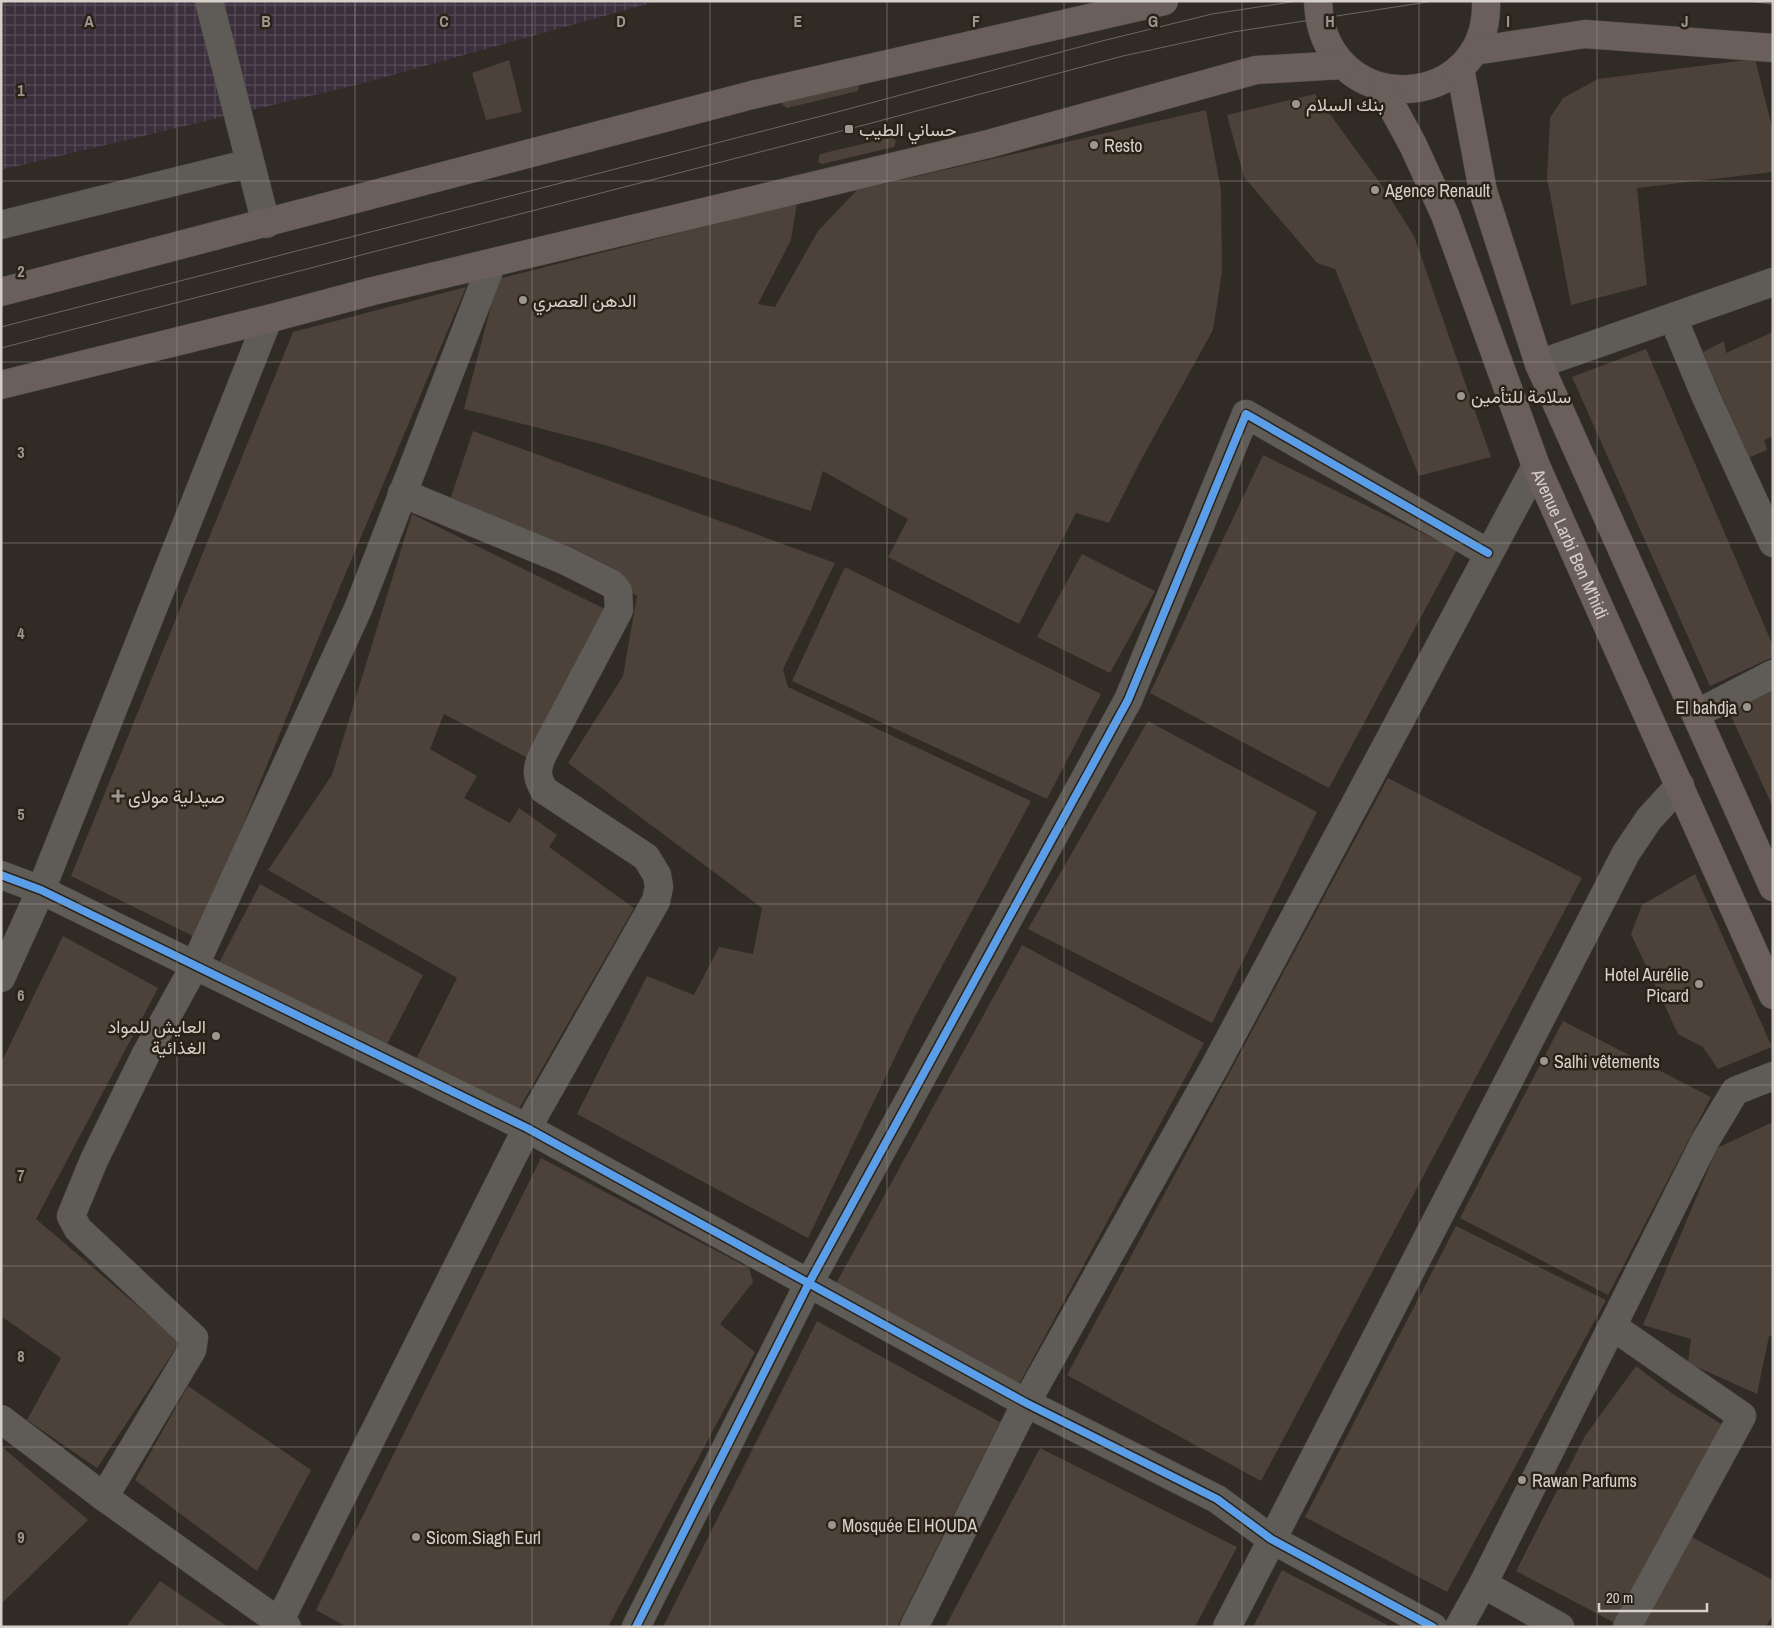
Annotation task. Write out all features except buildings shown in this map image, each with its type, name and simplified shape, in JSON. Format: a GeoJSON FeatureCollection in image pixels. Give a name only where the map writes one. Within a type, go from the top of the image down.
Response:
{"type":"FeatureCollection","features":[{"type":"Feature","properties":{"kind":"main road"},"geometry":{"type":"LineString","coordinates":[[1,292],[752,95],[1164,1]]}},
{"type":"Feature","properties":{"kind":"main road"},"geometry":{"type":"LineString","coordinates":[[1318,1],[1319,18],[1327,43],[1342,65],[1360,79],[1382,88],[1403,90],[1424,88],[1443,80],[1467,60],[1483,33],[1486,1]]}},
{"type":"Feature","properties":{"kind":"main road"},"geometry":{"type":"LineString","coordinates":[[1467,60],[1585,34],[1773,48]]}},
{"type":"Feature","properties":{"kind":"main road"},"geometry":{"type":"LineString","coordinates":[[1467,60],[1483,191],[1539,364],[1773,887]]}},
{"type":"Feature","properties":{"kind":"main road"},"geometry":{"type":"LineString","coordinates":[[1,385],[373,291],[988,144],[1256,70],[1342,65]]}},
{"type":"Feature","properties":{"kind":"main road","name":"Avenue Larbi Ben M'hidi"},"geometry":{"type":"LineString","coordinates":[[1382,88],[1417,154],[1445,215],[1536,466],[1773,995]]}},
{"type":"Feature","properties":{"kind":"street"},"geometry":{"type":"LineString","coordinates":[[209,1],[266,224]]}},
{"type":"Feature","properties":{"kind":"street"},"geometry":{"type":"LineString","coordinates":[[1,225],[250,163]]}},
{"type":"Feature","properties":{"kind":"street"},"geometry":{"type":"LineString","coordinates":[[104,1498],[192,1350],[194,1338],[78,1229],[71,1216],[94,1160],[146,1054],[194,966],[358,609],[492,263]]}},
{"type":"Feature","properties":{"kind":"street"},"geometry":{"type":"LineString","coordinates":[[1539,364],[1773,282]]}},
{"type":"Feature","properties":{"kind":"street"},"geometry":{"type":"LineString","coordinates":[[1673,318],[1706,397],[1773,543]]}},
{"type":"Feature","properties":{"kind":"street"},"geometry":{"type":"LineString","coordinates":[[1,978],[41,890],[268,319]]}},
{"type":"Feature","properties":{"kind":"street"},"geometry":{"type":"LineString","coordinates":[[636,1627],[809,1282],[1128,700],[1246,414],[1488,553]]}},
{"type":"Feature","properties":{"kind":"street"},"geometry":{"type":"LineString","coordinates":[[914,1627],[1026,1403],[1215,1066],[1536,466]]}},
{"type":"Feature","properties":{"kind":"street"},"geometry":{"type":"LineString","coordinates":[[1,1419],[104,1498],[283,1624],[527,1128],[656,901],[659,887],[657,875],[646,857],[544,790],[537,778],[542,754],[619,610],[620,599],[618,591],[612,584],[564,560],[402,493]]}},
{"type":"Feature","properties":{"kind":"street"},"geometry":{"type":"LineString","coordinates":[[1696,714],[1773,674]]}},
{"type":"Feature","properties":{"kind":"street"},"geometry":{"type":"LineString","coordinates":[[1227,1627],[1626,854],[1649,819],[1680,784]]}},
{"type":"Feature","properties":{"kind":"street"},"geometry":{"type":"LineString","coordinates":[[1,875],[41,890],[527,1128],[1026,1403],[1217,1499],[1271,1539],[1433,1627]]}},
{"type":"Feature","properties":{"kind":"street"},"geometry":{"type":"LineString","coordinates":[[1460,1627],[1705,1141],[1735,1091],[1773,1076]]}},
{"type":"Feature","properties":{"kind":"street"},"geometry":{"type":"LineString","coordinates":[[1612,1326],[1742,1416],[1627,1627]]}},
{"type":"Feature","properties":{"kind":"street"},"geometry":{"type":"LineString","coordinates":[[1483,1584],[1560,1627]]}},
{"type":"Feature","properties":{"kind":"shaded area"},"geometry":{"type":"Polygon","coordinates":[[[1,1],[658,1],[360,84],[1,170],[1,1]]]}},
{"type":"Feature","properties":{"kind":"tram line"},"geometry":{"type":"LineString","coordinates":[[1,327],[837,112],[1102,41],[1212,14],[1298,1]]}},
{"type":"Feature","properties":{"kind":"tram line"},"geometry":{"type":"LineString","coordinates":[[1,348],[849,129],[1123,56],[1233,32],[1434,1]]}},
{"type":"Feature","properties":{"kind":"tram line"},"geometry":{"type":"LineString","coordinates":[[1746,1],[1773,4]]}},
{"type":"Feature","properties":{"kind":"cycle path"},"geometry":{"type":"LineString","coordinates":[[636,1627],[809,1283],[1128,700],[1246,414],[1488,553]]}},
{"type":"Feature","properties":{"kind":"cycle path"},"geometry":{"type":"LineString","coordinates":[[1,875],[41,890],[527,1128],[1026,1403],[1217,1499],[1271,1539],[1433,1627]]}},
{"type":"Feature","properties":{"kind":"place","name":"بنك السلام"},"geometry":{"type":"Point","coordinates":[1296,104]}},
{"type":"Feature","properties":{"kind":"place","name":"حساني الطيب"},"geometry":{"type":"Point","coordinates":[849,129]}},
{"type":"Feature","properties":{"kind":"place","name":"Resto"},"geometry":{"type":"Point","coordinates":[1094,145]}},
{"type":"Feature","properties":{"kind":"place","name":"Agence Renault"},"geometry":{"type":"Point","coordinates":[1375,190]}},
{"type":"Feature","properties":{"kind":"place","name":"الدهن العصري"},"geometry":{"type":"Point","coordinates":[523,300]}},
{"type":"Feature","properties":{"kind":"place","name":"سلامة للتأمين"},"geometry":{"type":"Point","coordinates":[1461,396]}},
{"type":"Feature","properties":{"kind":"place","name":"El bahdja"},"geometry":{"type":"Point","coordinates":[1747,707]}},
{"type":"Feature","properties":{"kind":"place","name":"صيدلية مولاى"},"geometry":{"type":"Point","coordinates":[118,796]}},
{"type":"Feature","properties":{"kind":"place","name":"Hotel Aurélie Picard"},"geometry":{"type":"Point","coordinates":[1699,984]}},
{"type":"Feature","properties":{"kind":"place","name":"العايش للمواد الغذائية"},"geometry":{"type":"Point","coordinates":[216,1036]}},
{"type":"Feature","properties":{"kind":"place","name":"Salhi vêtements"},"geometry":{"type":"Point","coordinates":[1544,1061]}},
{"type":"Feature","properties":{"kind":"place","name":"Rawan Parfums"},"geometry":{"type":"Point","coordinates":[1522,1480]}},
{"type":"Feature","properties":{"kind":"place","name":"Mosquée El HOUDA"},"geometry":{"type":"Point","coordinates":[832,1525]}},
{"type":"Feature","properties":{"kind":"place","name":"Sicom.Siagh Eurl"},"geometry":{"type":"Point","coordinates":[416,1537]}}]}
